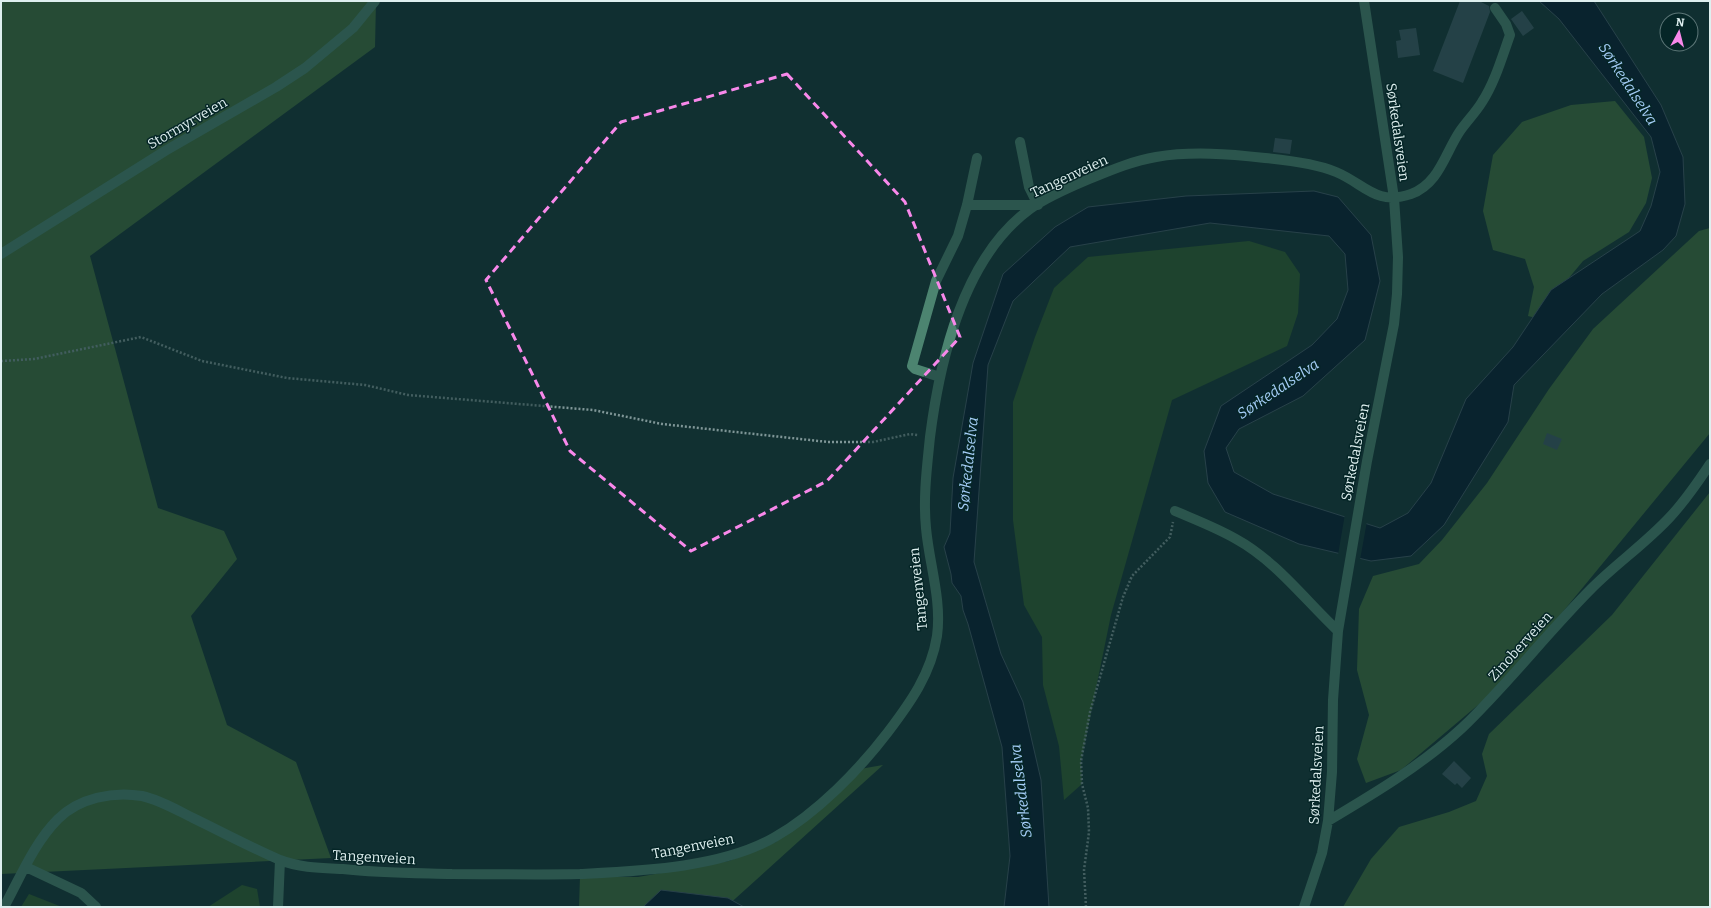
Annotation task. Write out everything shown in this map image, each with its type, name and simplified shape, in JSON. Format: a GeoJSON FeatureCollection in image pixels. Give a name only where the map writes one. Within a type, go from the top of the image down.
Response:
{"type":"FeatureCollection","features":[{"type":"Feature","properties":{"kind":"street","name":"Stormyrveien"},"geometry":{"type":"LineString","coordinates":[[1,254],[165,151],[270,91],[305,68],[353,28],[375,1]]}},
{"type":"Feature","properties":{"kind":"street","name":"Sørkedalsveien"},"geometry":{"type":"LineString","coordinates":[[1304,907],[1322,853],[1328,822],[1332,778],[1333,700],[1338,631],[1360,499],[1388,356],[1396,302],[1398,257],[1394,198],[1364,1]]}},
{"type":"Feature","properties":{"kind":"street"},"geometry":{"type":"LineString","coordinates":[[1394,198],[1414,193],[1435,177],[1459,132],[1483,101],[1510,35],[1506,24],[1495,8]]}},
{"type":"Feature","properties":{"kind":"street"},"geometry":{"type":"LineString","coordinates":[[967,205],[1038,205],[1029,187],[1020,142]]}},
{"type":"Feature","properties":{"kind":"street","name":"Tangenveien"},"geometry":{"type":"LineString","coordinates":[[4,907],[36,848],[56,820],[67,810],[89,800],[124,794],[143,796],[165,804],[252,848],[289,863],[376,872],[510,874],[637,871],[728,856],[752,848],[774,838],[810,812],[870,756],[910,703],[927,674],[933,653],[938,623],[925,512],[927,466],[940,377],[955,325],[973,279],[1002,236],[1014,223],[1055,194],[1108,171],[1154,157],[1196,153],[1247,156],[1293,161],[1336,172],[1373,194],[1394,198]]}},
{"type":"Feature","properties":{"kind":"street"},"geometry":{"type":"LineString","coordinates":[[940,377],[914,369],[912,366],[936,281],[958,236],[967,205],[977,158]]}},
{"type":"Feature","properties":{"kind":"street","name":"Zinoberveien"},"geometry":{"type":"LineString","coordinates":[[1328,822],[1371,796],[1400,776],[1462,728],[1513,675],[1586,593],[1607,572],[1671,516],[1695,486],[1710,464]]}},
{"type":"Feature","properties":{"kind":"street"},"geometry":{"type":"LineString","coordinates":[[1175,511],[1237,539],[1254,551],[1285,577],[1338,631]]}},
{"type":"Feature","properties":{"kind":"street"},"geometry":{"type":"LineString","coordinates":[[278,907],[280,860]]}},
{"type":"Feature","properties":{"kind":"street"},"geometry":{"type":"LineString","coordinates":[[26,866],[81,893],[96,907]]}},
{"type":"Feature","properties":{"kind":"path"},"geometry":{"type":"LineString","coordinates":[[1,361],[34,359],[141,337],[202,361],[287,378],[365,385],[408,395],[593,410],[662,424],[828,442],[873,442],[910,434],[931,435]]}},
{"type":"Feature","properties":{"kind":"path"},"geometry":{"type":"LineString","coordinates":[[1086,907],[1084,870],[1089,832],[1088,808],[1082,784],[1081,761],[1090,712],[1123,598],[1132,576],[1170,537],[1175,511]]}},
{"type":"Feature","properties":{"kind":"highlighted area"},"geometry":{"type":"Polygon","coordinates":[[[787,74],[905,202],[960,337],[827,481],[691,551],[570,451],[486,280],[621,122],[787,74]]]}},
{"type":"Feature","properties":{"kind":"green space"},"geometry":{"type":"Polygon","coordinates":[[[1,1],[376,1],[375,47],[90,256],[158,508],[224,531],[237,559],[191,616],[227,725],[296,762],[331,858],[1,874],[1,1]]]}},
{"type":"Feature","properties":{"kind":"green space"},"geometry":{"type":"Polygon","coordinates":[[[1615,101],[1644,137],[1652,178],[1646,203],[1629,232],[1583,261],[1563,285],[1544,320],[1528,316],[1534,287],[1525,259],[1493,250],[1483,211],[1493,155],[1522,122],[1571,105],[1615,101]]]}},
{"type":"Feature","properties":{"kind":"green space"},"geometry":{"type":"Polygon","coordinates":[[[1710,228],[1710,433],[1561,614],[1497,689],[1401,770],[1366,783],[1357,759],[1369,715],[1357,670],[1359,609],[1373,576],[1419,564],[1442,540],[1487,483],[1549,389],[1593,329],[1699,231],[1710,228]]]}},
{"type":"Feature","properties":{"kind":"green space"},"geometry":{"type":"Polygon","coordinates":[[[1249,241],[1285,252],[1300,274],[1298,313],[1287,346],[1172,400],[1111,615],[1081,761],[1082,784],[1064,800],[1059,746],[1043,685],[1042,637],[1024,605],[1013,520],[1013,402],[1035,337],[1054,288],[1088,257],[1249,241]]]}},
{"type":"Feature","properties":{"kind":"green space"},"geometry":{"type":"Polygon","coordinates":[[[1710,492],[1710,907],[1343,907],[1371,859],[1399,827],[1449,812],[1476,801],[1487,776],[1482,754],[1489,734],[1612,615],[1710,492]]]}},
{"type":"Feature","properties":{"kind":"green space"},"geometry":{"type":"Polygon","coordinates":[[[883,765],[726,907],[579,907],[580,877],[638,877],[729,861],[776,842],[860,769],[883,765]]]}},
{"type":"Feature","properties":{"kind":"green space"},"geometry":{"type":"Polygon","coordinates":[[[242,885],[257,889],[260,907],[208,907],[242,885]]]}},
{"type":"Feature","properties":{"kind":"green space"},"geometry":{"type":"Polygon","coordinates":[[[29,894],[62,907],[21,907],[29,894]]]}},
{"type":"Feature","properties":{"kind":"water","name":"Sørkedalselva"},"geometry":{"type":"Polygon","coordinates":[[[1539,1],[1594,1],[1661,105],[1683,157],[1685,204],[1676,236],[1663,250],[1602,294],[1514,385],[1508,422],[1444,525],[1411,556],[1371,561],[1299,544],[1225,512],[1208,483],[1204,451],[1221,406],[1312,345],[1337,319],[1348,290],[1345,254],[1329,236],[1210,223],[1070,247],[1013,301],[988,365],[974,562],[1001,654],[1023,702],[1041,780],[1049,907],[1004,907],[1010,856],[1002,747],[963,610],[961,596],[952,583],[944,547],[950,533],[953,478],[973,363],[1003,274],[1055,227],[1088,207],[1186,196],[1314,191],[1338,197],[1371,235],[1380,281],[1365,340],[1303,396],[1239,429],[1226,448],[1234,472],[1273,494],[1380,528],[1408,513],[1431,483],[1466,399],[1513,347],[1551,290],[1640,231],[1651,206],[1660,172],[1651,137],[1559,19],[1539,1]]]}},
{"type":"Feature","properties":{"kind":"water"},"geometry":{"type":"Polygon","coordinates":[[[661,890],[728,898],[744,907],[643,907],[661,890]]]}},
{"type":"Feature","properties":{"kind":"pier"},"geometry":{"type":"Polygon","coordinates":[[[1345,514],[1367,521],[1360,560],[1338,555],[1345,514]]]}},
{"type":"Feature","properties":{"kind":"building"},"geometry":{"type":"Polygon","coordinates":[[[1460,1],[1479,1],[1489,6],[1490,12],[1463,83],[1433,71],[1460,1]]]}},
{"type":"Feature","properties":{"kind":"building"},"geometry":{"type":"Polygon","coordinates":[[[1522,11],[1534,28],[1523,36],[1511,19],[1522,11]]]}},
{"type":"Feature","properties":{"kind":"building"},"geometry":{"type":"Polygon","coordinates":[[[1416,28],[1420,55],[1398,58],[1396,41],[1401,40],[1399,30],[1416,28]]]}},
{"type":"Feature","properties":{"kind":"building"},"geometry":{"type":"Polygon","coordinates":[[[1275,138],[1292,140],[1290,154],[1273,152],[1275,138]]]}},
{"type":"Feature","properties":{"kind":"building"},"geometry":{"type":"Polygon","coordinates":[[[1547,433],[1562,439],[1557,450],[1543,444],[1547,433]]]}},
{"type":"Feature","properties":{"kind":"building"},"geometry":{"type":"Polygon","coordinates":[[[1454,761],[1471,778],[1462,788],[1457,783],[1455,785],[1442,774],[1454,761]]]}}]}
